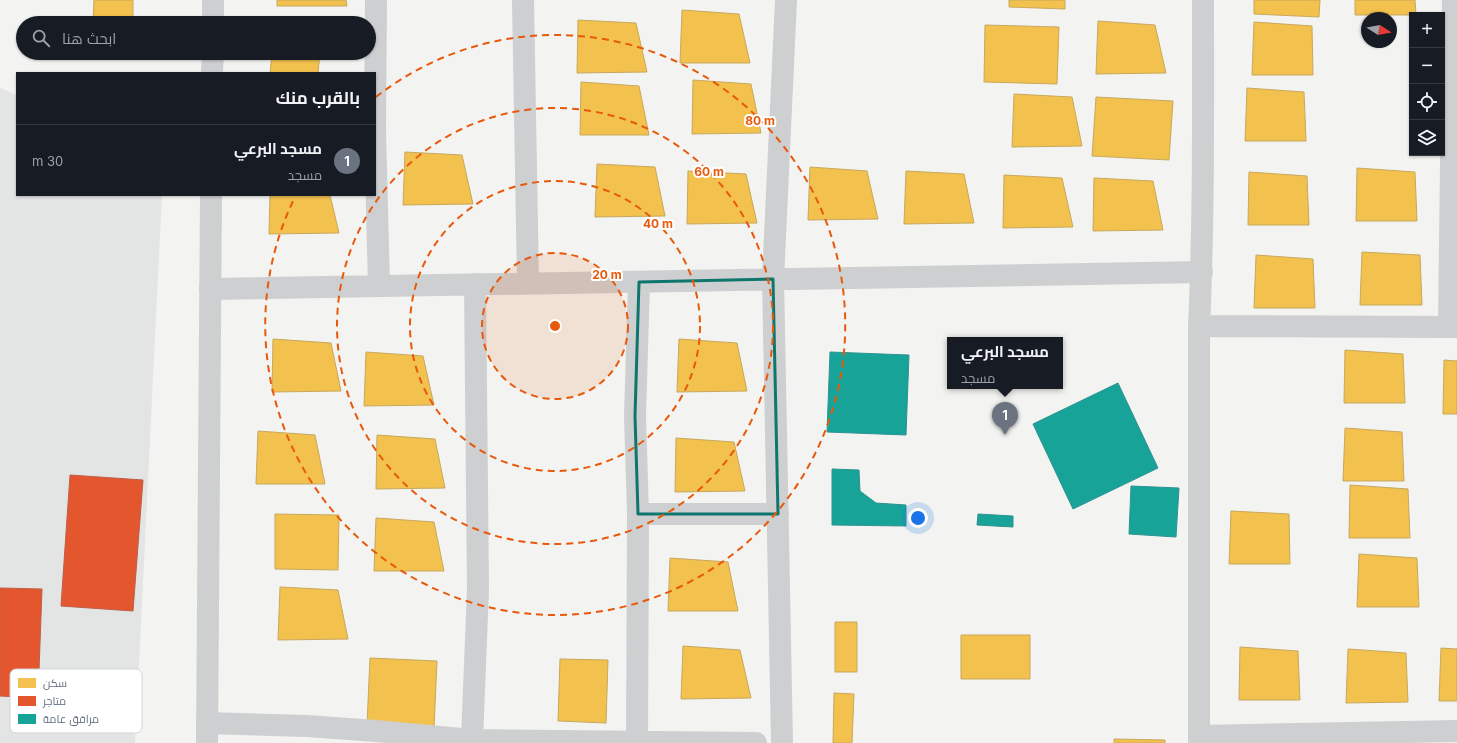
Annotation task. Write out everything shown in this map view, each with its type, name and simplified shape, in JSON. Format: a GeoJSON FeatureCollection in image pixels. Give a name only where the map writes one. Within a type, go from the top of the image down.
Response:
{"type":"FeatureCollection","features":[{"type":"Feature","properties":{"kind":"street"},"geometry":{"type":"LineString","coordinates":[[213,0],[213,16]]}},
{"type":"Feature","properties":{"kind":"street"},"geometry":{"type":"LineString","coordinates":[[376,0],[376,16]]}},
{"type":"Feature","properties":{"kind":"street"},"geometry":{"type":"LineString","coordinates":[[523,0],[528,283]]}},
{"type":"Feature","properties":{"kind":"street"},"geometry":{"type":"LineString","coordinates":[[782,743],[773,279],[786,0]]}},
{"type":"Feature","properties":{"kind":"street"},"geometry":{"type":"LineString","coordinates":[[1203,0],[1202,272],[1199,326],[1199,739],[1457,731]]}},
{"type":"Feature","properties":{"kind":"street"},"geometry":{"type":"LineString","coordinates":[[1199,326],[1453,326],[1453,0]]}},
{"type":"Feature","properties":{"kind":"street"},"geometry":{"type":"LineString","coordinates":[[212,60],[212,72]]}},
{"type":"Feature","properties":{"kind":"street"},"geometry":{"type":"LineString","coordinates":[[375,72],[376,60]]}},
{"type":"Feature","properties":{"kind":"street"},"geometry":{"type":"LineString","coordinates":[[376,161],[380,286]]}},
{"type":"Feature","properties":{"kind":"street"},"geometry":{"type":"LineString","coordinates":[[211,196],[207,733],[353,729],[472,740],[756,743]]}},
{"type":"Feature","properties":{"kind":"street"},"geometry":{"type":"LineString","coordinates":[[210,289],[1202,272]]}},
{"type":"Feature","properties":{"kind":"street"},"geometry":{"type":"LineString","coordinates":[[637,742],[638,514],[635,416],[639,282]]}},
{"type":"Feature","properties":{"kind":"street"},"geometry":{"type":"LineString","coordinates":[[472,740],[478,590],[475,284]]}},
{"type":"Feature","properties":{"kind":"street"},"geometry":{"type":"LineString","coordinates":[[638,514],[778,514]]}},
{"type":"Feature","properties":{"kind":"highlighted area"},"geometry":{"type":"Polygon","coordinates":[[[773,279],[778,514],[638,514],[635,416],[639,282],[773,279]]]}},
{"type":"Feature","properties":{"kind":"shaded area"},"geometry":{"type":"Polygon","coordinates":[[[0,88],[16,95],[16,196],[162,196],[139,669],[10,669],[10,733],[135,733],[135,743],[0,743],[0,88]]]}},
{"type":"Feature","properties":{"kind":"building: سكن"},"geometry":{"type":"Polygon","coordinates":[[[94,0],[133,0],[133,16],[93,16],[94,0]]]}},
{"type":"Feature","properties":{"kind":"building: سكن"},"geometry":{"type":"Polygon","coordinates":[[[277,0],[346,0],[347,6],[277,6],[277,0]]]}},
{"type":"Feature","properties":{"kind":"building: سكن"},"geometry":{"type":"Polygon","coordinates":[[[1009,0],[1065,0],[1065,9],[1009,7],[1009,0]]]}},
{"type":"Feature","properties":{"kind":"building: سكن"},"geometry":{"type":"Polygon","coordinates":[[[1254,0],[1320,0],[1319,17],[1254,14],[1254,0]]]}},
{"type":"Feature","properties":{"kind":"building: سكن"},"geometry":{"type":"Polygon","coordinates":[[[1355,0],[1415,0],[1416,12],[1409,12],[1409,15],[1397,15],[1397,12],[1361,12],[1361,15],[1355,15],[1355,0]]]}},
{"type":"Feature","properties":{"kind":"building: سكن"},"geometry":{"type":"Polygon","coordinates":[[[682,10],[739,14],[750,63],[680,63],[682,10]]]}},
{"type":"Feature","properties":{"kind":"building: سكن"},"geometry":{"type":"Polygon","coordinates":[[[578,20],[636,23],[647,72],[577,73],[578,20]]]}},
{"type":"Feature","properties":{"kind":"building: سكن"},"geometry":{"type":"Polygon","coordinates":[[[1098,21],[1155,25],[1166,73],[1096,74],[1098,21]]]}},
{"type":"Feature","properties":{"kind":"building: سكن"},"geometry":{"type":"Polygon","coordinates":[[[1254,22],[1312,26],[1313,75],[1252,75],[1254,22]]]}},
{"type":"Feature","properties":{"kind":"building: سكن"},"geometry":{"type":"Polygon","coordinates":[[[985,25],[1059,27],[1057,84],[984,82],[985,25]]]}},
{"type":"Feature","properties":{"kind":"building: سكن"},"geometry":{"type":"Polygon","coordinates":[[[271,60],[319,60],[318,72],[270,72],[271,60]]]}},
{"type":"Feature","properties":{"kind":"building: سكن"},"geometry":{"type":"Polygon","coordinates":[[[693,80],[751,84],[761,133],[692,134],[693,80]]]}},
{"type":"Feature","properties":{"kind":"building: سكن"},"geometry":{"type":"Polygon","coordinates":[[[581,82],[639,86],[649,135],[580,135],[581,82]]]}},
{"type":"Feature","properties":{"kind":"building: سكن"},"geometry":{"type":"Polygon","coordinates":[[[1247,88],[1304,92],[1306,141],[1245,141],[1247,88]]]}},
{"type":"Feature","properties":{"kind":"building: سكن"},"geometry":{"type":"Polygon","coordinates":[[[1014,94],[1072,97],[1082,146],[1012,147],[1014,94]]]}},
{"type":"Feature","properties":{"kind":"building: سكن"},"geometry":{"type":"Polygon","coordinates":[[[1096,97],[1173,101],[1169,160],[1092,156],[1096,97]]]}},
{"type":"Feature","properties":{"kind":"building: سكن"},"geometry":{"type":"Polygon","coordinates":[[[405,152],[462,155],[473,204],[403,205],[405,152]]]}},
{"type":"Feature","properties":{"kind":"building: سكن"},"geometry":{"type":"Polygon","coordinates":[[[597,164],[655,167],[665,216],[595,217],[597,164]]]}},
{"type":"Feature","properties":{"kind":"building: سكن"},"geometry":{"type":"Polygon","coordinates":[[[810,167],[867,171],[878,219],[808,220],[810,167]]]}},
{"type":"Feature","properties":{"kind":"building: سكن"},"geometry":{"type":"Polygon","coordinates":[[[1357,168],[1415,172],[1417,221],[1356,221],[1357,168]]]}},
{"type":"Feature","properties":{"kind":"building: سكن"},"geometry":{"type":"Polygon","coordinates":[[[688,171],[746,174],[757,223],[687,224],[688,171]]]}},
{"type":"Feature","properties":{"kind":"building: سكن"},"geometry":{"type":"Polygon","coordinates":[[[906,171],[964,174],[974,223],[904,224],[906,171]]]}},
{"type":"Feature","properties":{"kind":"building: سكن"},"geometry":{"type":"Polygon","coordinates":[[[1249,172],[1307,176],[1309,225],[1248,225],[1249,172]]]}},
{"type":"Feature","properties":{"kind":"building: سكن"},"geometry":{"type":"Polygon","coordinates":[[[1004,175],[1062,178],[1073,227],[1003,228],[1004,175]]]}},
{"type":"Feature","properties":{"kind":"building: سكن"},"geometry":{"type":"Polygon","coordinates":[[[1094,178],[1153,181],[1163,230],[1093,231],[1094,178]]]}},
{"type":"Feature","properties":{"kind":"building: سكن"},"geometry":{"type":"Polygon","coordinates":[[[270,196],[330,196],[339,233],[269,234],[270,196]]]}},
{"type":"Feature","properties":{"kind":"building: سكن"},"geometry":{"type":"Polygon","coordinates":[[[1362,252],[1420,255],[1422,305],[1360,305],[1362,252]]]}},
{"type":"Feature","properties":{"kind":"building: سكن"},"geometry":{"type":"Polygon","coordinates":[[[1256,255],[1313,259],[1315,308],[1254,308],[1256,255]]]}},
{"type":"Feature","properties":{"kind":"building: سكن"},"geometry":{"type":"Polygon","coordinates":[[[273,339],[331,343],[341,391],[272,392],[273,339]]]}},
{"type":"Feature","properties":{"kind":"building: سكن"},"geometry":{"type":"Polygon","coordinates":[[[679,339],[737,343],[747,391],[677,392],[679,339]]]}},
{"type":"Feature","properties":{"kind":"building: سكن"},"geometry":{"type":"Polygon","coordinates":[[[1345,350],[1403,354],[1405,403],[1344,403],[1345,350]]]}},
{"type":"Feature","properties":{"kind":"building: سكن"},"geometry":{"type":"Polygon","coordinates":[[[366,352],[423,356],[434,405],[364,406],[366,352]]]}},
{"type":"Feature","properties":{"kind":"building: سكن"},"geometry":{"type":"Polygon","coordinates":[[[1444,360],[1457,361],[1457,414],[1443,414],[1444,360]]]}},
{"type":"Feature","properties":{"kind":"building: سكن"},"geometry":{"type":"Polygon","coordinates":[[[1345,428],[1402,432],[1404,481],[1343,481],[1345,428]]]}},
{"type":"Feature","properties":{"kind":"building: سكن"},"geometry":{"type":"Polygon","coordinates":[[[258,431],[315,435],[325,484],[256,484],[258,431]]]}},
{"type":"Feature","properties":{"kind":"building: سكن"},"geometry":{"type":"Polygon","coordinates":[[[377,435],[435,439],[445,488],[376,489],[377,435]]]}},
{"type":"Feature","properties":{"kind":"building: سكن"},"geometry":{"type":"Polygon","coordinates":[[[676,438],[734,442],[745,491],[675,492],[676,438]]]}},
{"type":"Feature","properties":{"kind":"building: سكن"},"geometry":{"type":"Polygon","coordinates":[[[1350,485],[1408,489],[1410,538],[1349,538],[1350,485]]]}},
{"type":"Feature","properties":{"kind":"building: سكن"},"geometry":{"type":"Polygon","coordinates":[[[1231,511],[1289,514],[1290,564],[1229,564],[1231,511]]]}},
{"type":"Feature","properties":{"kind":"building: سكن"},"geometry":{"type":"Polygon","coordinates":[[[275,514],[339,515],[338,570],[275,569],[275,514]]]}},
{"type":"Feature","properties":{"kind":"building: سكن"},"geometry":{"type":"Polygon","coordinates":[[[376,518],[434,522],[444,571],[374,571],[376,518]]]}},
{"type":"Feature","properties":{"kind":"building: سكن"},"geometry":{"type":"Polygon","coordinates":[[[1359,554],[1417,558],[1419,607],[1357,607],[1359,554]]]}},
{"type":"Feature","properties":{"kind":"building: سكن"},"geometry":{"type":"Polygon","coordinates":[[[670,558],[728,562],[738,611],[668,611],[670,558]]]}},
{"type":"Feature","properties":{"kind":"building: سكن"},"geometry":{"type":"Polygon","coordinates":[[[280,587],[338,590],[348,639],[278,640],[280,587]]]}},
{"type":"Feature","properties":{"kind":"building: سكن"},"geometry":{"type":"Polygon","coordinates":[[[835,622],[857,622],[857,672],[835,672],[835,622]]]}},
{"type":"Feature","properties":{"kind":"building: سكن"},"geometry":{"type":"Polygon","coordinates":[[[961,635],[1030,635],[1030,679],[961,679],[961,635]]]}},
{"type":"Feature","properties":{"kind":"building: سكن"},"geometry":{"type":"Polygon","coordinates":[[[683,646],[740,650],[751,698],[681,699],[683,646]]]}},
{"type":"Feature","properties":{"kind":"building: سكن"},"geometry":{"type":"Polygon","coordinates":[[[1240,647],[1298,651],[1300,700],[1239,700],[1240,647]]]}},
{"type":"Feature","properties":{"kind":"building: سكن"},"geometry":{"type":"Polygon","coordinates":[[[1441,648],[1457,649],[1457,701],[1439,701],[1441,648]]]}},
{"type":"Feature","properties":{"kind":"building: سكن"},"geometry":{"type":"Polygon","coordinates":[[[1348,649],[1406,653],[1408,702],[1346,703],[1348,649]]]}},
{"type":"Feature","properties":{"kind":"building: سكن"},"geometry":{"type":"Polygon","coordinates":[[[370,658],[437,661],[434,728],[367,725],[370,658]]]}},
{"type":"Feature","properties":{"kind":"building: سكن"},"geometry":{"type":"Polygon","coordinates":[[[560,659],[608,660],[606,723],[558,721],[560,659]]]}},
{"type":"Feature","properties":{"kind":"building: سكن"},"geometry":{"type":"Polygon","coordinates":[[[834,693],[854,694],[852,743],[833,743],[834,693]]]}},
{"type":"Feature","properties":{"kind":"building: سكن"},"geometry":{"type":"Polygon","coordinates":[[[1114,739],[1165,740],[1165,743],[1114,743],[1114,739]]]}},
{"type":"Feature","properties":{"kind":"building: متاجر"},"geometry":{"type":"Polygon","coordinates":[[[70,475],[143,480],[133,611],[61,606],[70,475]]]}},
{"type":"Feature","properties":{"kind":"building: متاجر"},"geometry":{"type":"Polygon","coordinates":[[[0,588],[42,589],[39,669],[10,669],[10,697],[0,696],[0,588]]]}},
{"type":"Feature","properties":{"kind":"building: مرافق عامة"},"geometry":{"type":"Polygon","coordinates":[[[830,352],[909,355],[906,435],[827,432],[830,352]]]}},
{"type":"Feature","properties":{"kind":"building: مرافق عامة"},"geometry":{"type":"Polygon","coordinates":[[[1118,383],[1158,468],[1073,509],[1033,424],[1118,383]]]}},
{"type":"Feature","properties":{"kind":"building: مرافق عامة"},"geometry":{"type":"Polygon","coordinates":[[[832,469],[859,470],[860,491],[876,503],[906,505],[906,526],[832,525],[832,469]]]}},
{"type":"Feature","properties":{"kind":"building: مرافق عامة"},"geometry":{"type":"Polygon","coordinates":[[[1131,486],[1179,488],[1176,537],[1129,534],[1131,486]]]}},
{"type":"Feature","properties":{"kind":"building: مرافق عامة"},"geometry":{"type":"Polygon","coordinates":[[[978,514],[1013,516],[1013,527],[977,525],[978,514]]]}},
{"type":"Feature","properties":{"kind":"place","name":"مسجد البرعي"},"geometry":{"type":"Point","coordinates":[1005,435]}}]}
